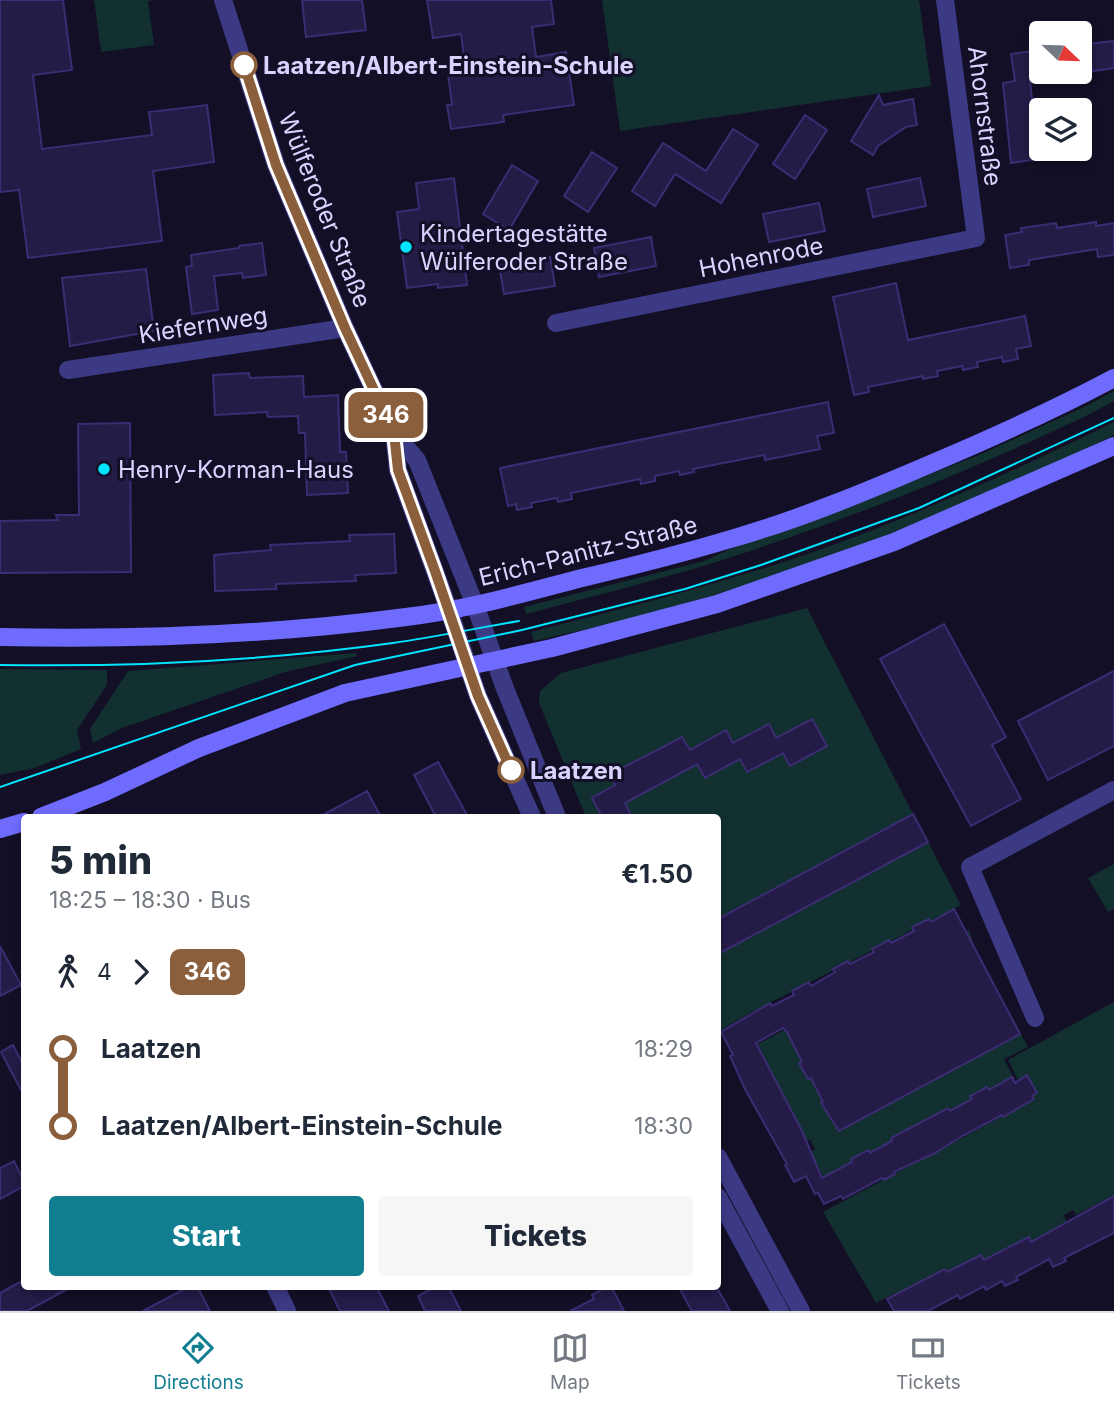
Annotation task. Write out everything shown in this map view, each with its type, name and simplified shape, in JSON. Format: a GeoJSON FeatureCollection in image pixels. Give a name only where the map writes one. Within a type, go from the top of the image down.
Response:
{"type":"FeatureCollection","features":[{"type":"Feature","properties":{"kind":"main road","name":"Erich-Panitz-Straße"},"geometry":{"type":"LineString","coordinates":[[0,638],[98,639],[234,634],[409,617],[475,605],[709,545],[783,523],[980,443],[1114,378]]}},
{"type":"Feature","properties":{"kind":"main road"},"geometry":{"type":"LineString","coordinates":[[49,814],[105,792],[199,748],[345,694],[467,664],[551,648],[717,604],[894,542],[1114,446]]}},
{"type":"Feature","properties":{"kind":"main road"},"geometry":{"type":"LineString","coordinates":[[0,829],[21,823]]}},
{"type":"Feature","properties":{"kind":"street","name":"Wülferoder Straße"},"geometry":{"type":"LineString","coordinates":[[223,0],[276,165],[345,328],[394,433],[417,460],[556,814]]}},
{"type":"Feature","properties":{"kind":"street","name":"Ahornstraße"},"geometry":{"type":"LineString","coordinates":[[945,0],[976,238]]}},
{"type":"Feature","properties":{"kind":"street","name":"Hohenrode"},"geometry":{"type":"LineString","coordinates":[[556,323],[976,238]]}},
{"type":"Feature","properties":{"kind":"street","name":"Kiefernweg"},"geometry":{"type":"LineString","coordinates":[[68,370],[345,328]]}},
{"type":"Feature","properties":{"kind":"street","name":"Wülferoder Straße"},"geometry":{"type":"LineString","coordinates":[[394,433],[398,470],[478,696],[531,814]]}},
{"type":"Feature","properties":{"kind":"street"},"geometry":{"type":"LineString","coordinates":[[1035,1018],[970,867],[1114,790]]}},
{"type":"Feature","properties":{"kind":"street"},"geometry":{"type":"LineString","coordinates":[[721,1163],[801,1311]]}},
{"type":"Feature","properties":{"kind":"street"},"geometry":{"type":"LineString","coordinates":[[721,1203],[780,1311]]}},
{"type":"Feature","properties":{"kind":"street"},"geometry":{"type":"LineString","coordinates":[[277,1290],[287,1311]]}},
{"type":"Feature","properties":{"kind":"green space"},"geometry":{"type":"Polygon","coordinates":[[[94,0],[156,0],[148,1],[154,45],[101,52],[94,0]]]}},
{"type":"Feature","properties":{"kind":"green space"},"geometry":{"type":"Polygon","coordinates":[[[602,0],[919,0],[931,86],[620,131],[602,0]]]}},
{"type":"Feature","properties":{"kind":"green space"},"geometry":{"type":"Polygon","coordinates":[[[1114,391],[1114,401],[1086,416],[959,473],[872,507],[715,562],[526,614],[524,607],[704,561],[737,546],[837,511],[979,455],[1114,391]]]}},
{"type":"Feature","properties":{"kind":"green space"},"geometry":{"type":"Polygon","coordinates":[[[1114,422],[1114,435],[1058,462],[944,513],[827,558],[634,618],[534,641],[531,632],[701,587],[842,542],[960,494],[1114,422]]]}},
{"type":"Feature","properties":{"kind":"green space"},"geometry":{"type":"Polygon","coordinates":[[[807,608],[913,814],[721,917],[721,814],[630,814],[625,803],[697,764],[705,778],[740,759],[783,753],[791,766],[827,746],[812,719],[776,738],[769,725],[733,743],[726,730],[690,750],[682,737],[610,775],[615,785],[592,798],[600,814],[585,814],[539,703],[540,691],[561,673],[807,608]]]}},
{"type":"Feature","properties":{"kind":"green space"},"geometry":{"type":"Polygon","coordinates":[[[356,653],[357,656],[285,672],[122,728],[93,743],[90,729],[128,671],[356,653]]]}},
{"type":"Feature","properties":{"kind":"green space"},"geometry":{"type":"Polygon","coordinates":[[[0,669],[107,670],[107,685],[77,730],[81,749],[35,768],[0,775],[0,669]]]}},
{"type":"Feature","properties":{"kind":"green space"},"geometry":{"type":"Polygon","coordinates":[[[928,842],[961,905],[721,1030],[721,952],[928,842]]]}},
{"type":"Feature","properties":{"kind":"green space"},"geometry":{"type":"Polygon","coordinates":[[[1114,864],[1114,909],[1108,912],[1088,878],[1114,864]]]}},
{"type":"Feature","properties":{"kind":"green space"},"geometry":{"type":"Polygon","coordinates":[[[969,930],[976,952],[1028,1047],[1004,1059],[1014,1078],[824,1178],[810,1152],[815,1149],[810,1140],[807,1141],[758,1044],[969,930]]]}},
{"type":"Feature","properties":{"kind":"green space"},"geometry":{"type":"Polygon","coordinates":[[[1114,1002],[1114,1198],[1112,1196],[1076,1215],[1073,1210],[1064,1215],[1067,1223],[1031,1242],[1028,1237],[984,1260],[981,1255],[947,1272],[945,1269],[903,1291],[898,1298],[895,1293],[876,1303],[823,1212],[1029,1102],[1008,1060],[1114,1002]]]}},
{"type":"Feature","properties":{"kind":"building"},"geometry":{"type":"Polygon","coordinates":[[[0,0],[63,0],[72,70],[33,75],[42,149],[152,135],[149,112],[207,105],[214,162],[153,171],[162,241],[28,258],[19,190],[0,192],[0,0]]]}},
{"type":"Feature","properties":{"kind":"building"},"geometry":{"type":"Polygon","coordinates":[[[302,0],[362,0],[366,30],[306,37],[302,0]]]}},
{"type":"Feature","properties":{"kind":"building"},"geometry":{"type":"Polygon","coordinates":[[[427,0],[551,0],[554,24],[532,27],[536,57],[566,52],[574,105],[503,115],[504,122],[451,129],[447,105],[452,105],[447,66],[465,64],[461,34],[433,38],[427,0]]]}},
{"type":"Feature","properties":{"kind":"building"},"geometry":{"type":"Polygon","coordinates":[[[1114,41],[1114,68],[1092,71],[1092,44],[1114,41]]]}},
{"type":"Feature","properties":{"kind":"building"},"geometry":{"type":"Polygon","coordinates":[[[1029,52],[1032,98],[1029,98],[1029,160],[1011,163],[1003,83],[1015,81],[1011,54],[1029,52]]]}},
{"type":"Feature","properties":{"kind":"building"},"geometry":{"type":"Polygon","coordinates":[[[879,95],[883,105],[913,99],[917,125],[906,127],[878,146],[873,155],[851,141],[879,95]]]}},
{"type":"Feature","properties":{"kind":"building"},"geometry":{"type":"Polygon","coordinates":[[[805,115],[827,130],[795,179],[773,164],[805,115]]]}},
{"type":"Feature","properties":{"kind":"building"},"geometry":{"type":"Polygon","coordinates":[[[733,129],[758,145],[721,203],[675,174],[655,206],[632,191],[663,143],[706,171],[733,129]]]}},
{"type":"Feature","properties":{"kind":"building"},"geometry":{"type":"Polygon","coordinates":[[[592,152],[617,168],[588,212],[564,196],[592,152]]]}},
{"type":"Feature","properties":{"kind":"building"},"geometry":{"type":"Polygon","coordinates":[[[512,165],[538,181],[509,230],[483,214],[512,165]]]}},
{"type":"Feature","properties":{"kind":"building"},"geometry":{"type":"Polygon","coordinates":[[[454,178],[467,285],[438,288],[438,284],[407,288],[397,212],[419,209],[416,183],[454,178]]]}},
{"type":"Feature","properties":{"kind":"building"},"geometry":{"type":"Polygon","coordinates":[[[920,178],[926,206],[873,217],[867,189],[920,178]]]}},
{"type":"Feature","properties":{"kind":"building"},"geometry":{"type":"Polygon","coordinates":[[[819,203],[825,231],[769,242],[763,214],[819,203]]]}},
{"type":"Feature","properties":{"kind":"building"},"geometry":{"type":"Polygon","coordinates":[[[1096,222],[1096,226],[1114,223],[1114,255],[1098,257],[1097,249],[1029,260],[1029,265],[1010,268],[1005,235],[1022,232],[1021,228],[1056,223],[1057,228],[1096,222]]]}},
{"type":"Feature","properties":{"kind":"building"},"geometry":{"type":"Polygon","coordinates":[[[651,237],[656,266],[599,277],[594,248],[651,237]]]}},
{"type":"Feature","properties":{"kind":"building"},"geometry":{"type":"Polygon","coordinates":[[[262,243],[266,275],[243,278],[242,273],[214,276],[218,310],[192,314],[186,267],[192,266],[191,255],[262,243]]]}},
{"type":"Feature","properties":{"kind":"building"},"geometry":{"type":"Polygon","coordinates":[[[550,257],[555,286],[504,294],[499,265],[550,257]]]}},
{"type":"Feature","properties":{"kind":"building"},"geometry":{"type":"Polygon","coordinates":[[[146,269],[154,331],[70,346],[62,278],[146,269]]]}},
{"type":"Feature","properties":{"kind":"building"},"geometry":{"type":"Polygon","coordinates":[[[896,283],[908,340],[1025,316],[1031,346],[1016,349],[1018,359],[1003,362],[1002,357],[977,362],[978,367],[963,370],[962,366],[937,371],[938,376],[923,379],[923,376],[868,387],[869,392],[854,395],[833,297],[896,283]]]}},
{"type":"Feature","properties":{"kind":"building"},"geometry":{"type":"Polygon","coordinates":[[[249,373],[250,378],[303,376],[304,397],[338,395],[340,452],[346,452],[348,493],[307,495],[305,433],[299,433],[298,416],[268,417],[267,412],[215,415],[213,375],[249,373]]]}},
{"type":"Feature","properties":{"kind":"building"},"geometry":{"type":"Polygon","coordinates":[[[828,402],[834,433],[817,436],[820,449],[765,460],[764,455],[693,469],[694,472],[680,475],[679,471],[655,476],[655,481],[641,484],[640,479],[571,493],[572,499],[558,502],[557,498],[531,503],[532,507],[517,510],[516,504],[508,506],[500,468],[828,402]]]}},
{"type":"Feature","properties":{"kind":"building","name":"Henry-Korman-Haus"},"geometry":{"type":"Polygon","coordinates":[[[130,423],[131,572],[0,573],[0,521],[58,520],[56,515],[79,515],[78,424],[130,423]]]}},
{"type":"Feature","properties":{"kind":"building"},"geometry":{"type":"Polygon","coordinates":[[[394,534],[396,573],[355,575],[356,581],[276,584],[276,589],[215,591],[214,555],[271,550],[270,545],[350,541],[349,535],[394,534]]]}},
{"type":"Feature","properties":{"kind":"building"},"geometry":{"type":"Polygon","coordinates":[[[944,624],[1006,737],[992,745],[1021,799],[971,826],[880,659],[944,624]]]}},
{"type":"Feature","properties":{"kind":"building"},"geometry":{"type":"Polygon","coordinates":[[[1114,671],[1114,746],[1048,780],[1018,721],[1114,671]]]}},
{"type":"Feature","properties":{"kind":"building"},"geometry":{"type":"Polygon","coordinates":[[[812,719],[827,746],[790,766],[783,753],[747,772],[740,759],[705,778],[697,764],[625,803],[630,814],[600,814],[592,798],[615,785],[609,775],[682,737],[690,750],[726,730],[733,743],[769,724],[776,738],[812,719]]]}},
{"type":"Feature","properties":{"kind":"building"},"geometry":{"type":"Polygon","coordinates":[[[438,762],[466,814],[434,814],[414,775],[438,762]]]}},
{"type":"Feature","properties":{"kind":"building"},"geometry":{"type":"Polygon","coordinates":[[[367,791],[379,814],[325,814],[367,791]]]}},
{"type":"Feature","properties":{"kind":"building"},"geometry":{"type":"Polygon","coordinates":[[[913,814],[928,842],[721,952],[721,917],[913,814]]]}},
{"type":"Feature","properties":{"kind":"building"},"geometry":{"type":"Polygon","coordinates":[[[954,909],[1020,1034],[839,1131],[821,1103],[823,1102],[811,1078],[808,1079],[799,1063],[802,1062],[787,1032],[783,1028],[756,1043],[802,1131],[822,1178],[852,1162],[851,1159],[868,1150],[870,1153],[892,1141],[891,1138],[948,1108],[950,1111],[972,1099],[970,1096],[987,1087],[989,1090],[1012,1077],[1015,1083],[1027,1075],[1037,1093],[1032,1096],[1034,1099],[1003,1117],[1002,1115],[935,1153],[894,1172],[895,1174],[884,1180],[882,1178],[843,1199],[841,1196],[824,1204],[818,1193],[815,1194],[806,1176],[794,1182],[785,1165],[787,1164],[746,1091],[721,1032],[770,1003],[772,1006],[794,995],[792,991],[809,982],[811,986],[848,961],[850,964],[874,952],[872,949],[889,940],[891,943],[914,931],[912,927],[929,919],[931,922],[954,909]]]}},
{"type":"Feature","properties":{"kind":"building"},"geometry":{"type":"Polygon","coordinates":[[[0,946],[21,985],[0,996],[0,946]]]}},
{"type":"Feature","properties":{"kind":"building"},"geometry":{"type":"Polygon","coordinates":[[[13,1045],[21,1061],[21,1090],[1,1052],[13,1045]]]}},
{"type":"Feature","properties":{"kind":"building"},"geometry":{"type":"Polygon","coordinates":[[[14,1161],[21,1175],[21,1188],[0,1199],[0,1168],[14,1161]]]}},
{"type":"Feature","properties":{"kind":"building"},"geometry":{"type":"Polygon","coordinates":[[[1114,1196],[1114,1233],[1064,1258],[1066,1261],[1053,1267],[1049,1259],[1005,1286],[1002,1281],[986,1290],[984,1286],[960,1299],[958,1295],[928,1311],[894,1311],[887,1299],[945,1269],[947,1272],[981,1255],[984,1260],[1029,1237],[1031,1242],[1114,1196]]]}},
{"type":"Feature","properties":{"kind":"building"},"geometry":{"type":"Polygon","coordinates":[[[21,1282],[21,1290],[66,1290],[27,1311],[0,1311],[0,1293],[21,1282]]]}},
{"type":"Feature","properties":{"kind":"building"},"geometry":{"type":"Polygon","coordinates":[[[182,1290],[199,1290],[210,1311],[143,1311],[182,1290]]]}},
{"type":"Feature","properties":{"kind":"building"},"geometry":{"type":"Polygon","coordinates":[[[378,1290],[389,1311],[340,1311],[330,1291],[378,1290]]]}},
{"type":"Feature","properties":{"kind":"building"},"geometry":{"type":"Polygon","coordinates":[[[429,1290],[450,1290],[461,1311],[425,1311],[418,1296],[429,1290]]]}},
{"type":"Feature","properties":{"kind":"building"},"geometry":{"type":"Polygon","coordinates":[[[601,1290],[613,1290],[624,1311],[570,1311],[594,1299],[592,1295],[601,1290]]]}},
{"type":"Feature","properties":{"kind":"building"},"geometry":{"type":"Polygon","coordinates":[[[680,1290],[718,1290],[730,1311],[692,1311],[680,1290]]]}},
{"type":"Feature","properties":{"kind":"tram line"},"geometry":{"type":"LineString","coordinates":[[0,787],[355,665],[522,630],[685,589],[761,565],[919,508],[1114,418]]}},
{"type":"Feature","properties":{"kind":"tram line"},"geometry":{"type":"LineString","coordinates":[[0,665],[148,664],[295,654],[409,641],[519,621]]}},
{"type":"Feature","properties":{"kind":"bus line","name":"346"},"geometry":{"type":"LineString","coordinates":[[244,65],[276,165],[345,328],[394,433],[398,470],[478,696],[511,770]]}},
{"type":"Feature","properties":{"kind":"place","name":"Laatzen/Albert-Einstein-Schule"},"geometry":{"type":"Point","coordinates":[244,65]}},
{"type":"Feature","properties":{"kind":"place","name":"Kindertagestätte Wülferoder Straße"},"geometry":{"type":"Point","coordinates":[406,247]}},
{"type":"Feature","properties":{"kind":"place","name":"Henry-Korman-Haus"},"geometry":{"type":"Point","coordinates":[104,469]}},
{"type":"Feature","properties":{"kind":"place","name":"Laatzen"},"geometry":{"type":"Point","coordinates":[511,770]}}]}
